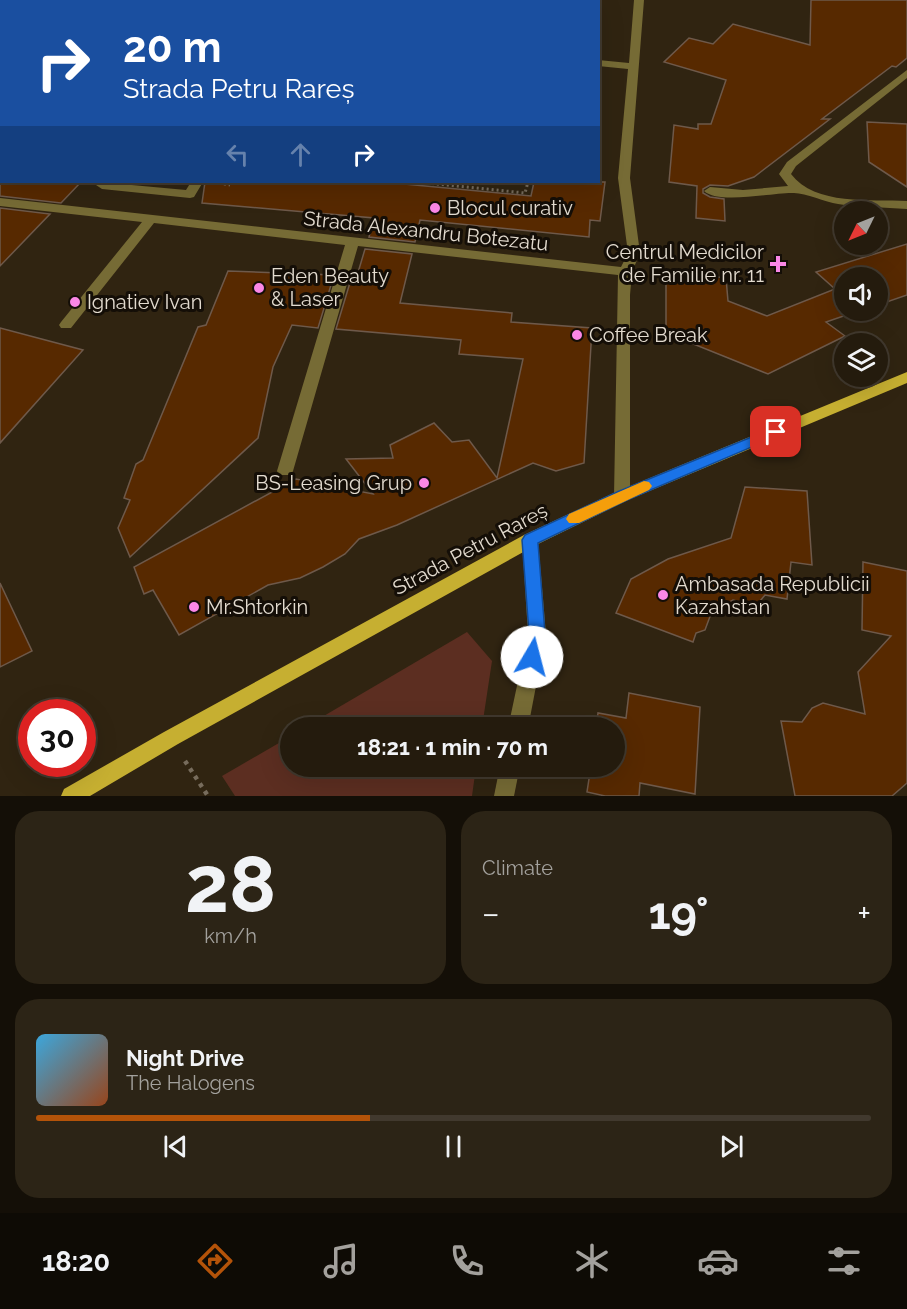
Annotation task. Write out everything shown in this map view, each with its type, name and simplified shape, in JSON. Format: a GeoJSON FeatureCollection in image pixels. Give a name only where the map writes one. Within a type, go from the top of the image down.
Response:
{"type":"FeatureCollection","features":[{"type":"Feature","properties":{"kind":"main road","name":"Strada Petru Rareș"},"geometry":{"type":"LineString","coordinates":[[71,796],[171,738],[530,540],[622,496],[907,377]]}},
{"type":"Feature","properties":{"kind":"street"},"geometry":{"type":"LineString","coordinates":[[622,496],[623,295],[625,272],[634,253],[624,178],[639,0]]}},
{"type":"Feature","properties":{"kind":"street"},"geometry":{"type":"LineString","coordinates":[[600,63],[633,66]]}},
{"type":"Feature","properties":{"kind":"street"},"geometry":{"type":"LineString","coordinates":[[795,189],[785,174],[790,166],[907,73]]}},
{"type":"Feature","properties":{"kind":"street"},"geometry":{"type":"LineString","coordinates":[[105,183],[102,185],[190,194],[196,183]]}},
{"type":"Feature","properties":{"kind":"street"},"geometry":{"type":"LineString","coordinates":[[710,191],[743,194],[795,189],[821,198],[907,205]]}},
{"type":"Feature","properties":{"kind":"street","name":"Strada Alexandru Botezatu"},"geometry":{"type":"LineString","coordinates":[[0,202],[625,272]]}},
{"type":"Feature","properties":{"kind":"street"},"geometry":{"type":"LineString","coordinates":[[66,325],[151,219]]}},
{"type":"Feature","properties":{"kind":"street"},"geometry":{"type":"LineString","coordinates":[[285,471],[352,243]]}},
{"type":"Feature","properties":{"kind":"street"},"geometry":{"type":"LineString","coordinates":[[520,717],[537,633],[530,540]]}},
{"type":"Feature","properties":{"kind":"street"},"geometry":{"type":"LineString","coordinates":[[504,796],[508,777]]}},
{"type":"Feature","properties":{"kind":"path"},"geometry":{"type":"LineString","coordinates":[[427,183],[525,193],[526,183]]}},
{"type":"Feature","properties":{"kind":"path"},"geometry":{"type":"LineString","coordinates":[[171,738],[208,796]]}},
{"type":"Feature","properties":{"kind":"shaded area"},"geometry":{"type":"Polygon","coordinates":[[[467,632],[492,661],[484,717],[322,717],[467,632]]]}},
{"type":"Feature","properties":{"kind":"shaded area"},"geometry":{"type":"Polygon","coordinates":[[[280,742],[280,777],[475,777],[472,796],[235,796],[222,776],[280,742]]]}},
{"type":"Feature","properties":{"kind":"building"},"geometry":{"type":"Polygon","coordinates":[[[811,0],[907,0],[907,58],[896,67],[892,66],[822,119],[830,119],[754,177],[728,186],[710,185],[703,189],[703,193],[710,197],[724,199],[725,221],[696,218],[697,186],[669,182],[674,125],[698,129],[698,124],[711,124],[726,80],[664,62],[689,38],[713,44],[733,24],[810,45],[811,0]]]}},
{"type":"Feature","properties":{"kind":"building"},"geometry":{"type":"Polygon","coordinates":[[[867,122],[907,124],[907,187],[869,162],[867,122]]]}},
{"type":"Feature","properties":{"kind":"building","name":"Blocul curativ"},"geometry":{"type":"Polygon","coordinates":[[[605,182],[600,221],[590,220],[589,237],[420,220],[415,242],[369,237],[374,218],[202,203],[205,183],[394,183],[531,196],[534,183],[605,182]]]}},
{"type":"Feature","properties":{"kind":"building"},"geometry":{"type":"Polygon","coordinates":[[[0,183],[80,183],[61,203],[0,196],[0,183]]]}},
{"type":"Feature","properties":{"kind":"building"},"geometry":{"type":"Polygon","coordinates":[[[0,208],[50,214],[0,266],[0,208]]]}},
{"type":"Feature","properties":{"kind":"building"},"geometry":{"type":"Polygon","coordinates":[[[907,244],[907,295],[888,302],[888,267],[834,267],[834,288],[816,272],[871,255],[888,255],[888,250],[907,244]]]}},
{"type":"Feature","properties":{"kind":"building"},"geometry":{"type":"Polygon","coordinates":[[[365,249],[412,254],[400,303],[512,313],[511,322],[592,328],[584,463],[556,471],[533,463],[397,525],[359,539],[345,554],[323,567],[300,578],[268,585],[179,635],[153,590],[144,594],[134,567],[296,479],[373,494],[346,459],[393,458],[390,445],[434,423],[452,442],[469,440],[497,478],[523,359],[459,354],[461,340],[336,329],[352,276],[357,276],[365,249]]]}},
{"type":"Feature","properties":{"kind":"building"},"geometry":{"type":"Polygon","coordinates":[[[228,271],[334,275],[318,328],[292,325],[273,367],[258,438],[130,557],[118,528],[130,500],[124,498],[136,464],[143,460],[198,327],[206,325],[228,271]]]}},
{"type":"Feature","properties":{"kind":"building"},"geometry":{"type":"Polygon","coordinates":[[[666,271],[726,278],[728,301],[767,316],[834,289],[834,319],[826,322],[841,333],[834,333],[834,341],[768,374],[666,333],[666,271]]]}},
{"type":"Feature","properties":{"kind":"building"},"geometry":{"type":"Polygon","coordinates":[[[0,328],[83,350],[0,443],[0,328]]]}},
{"type":"Feature","properties":{"kind":"building"},"geometry":{"type":"Polygon","coordinates":[[[745,487],[807,491],[812,565],[791,562],[787,599],[765,595],[756,606],[733,600],[712,611],[705,630],[696,633],[693,642],[616,613],[631,579],[668,559],[731,538],[745,487]]]}},
{"type":"Feature","properties":{"kind":"building"},"geometry":{"type":"Polygon","coordinates":[[[863,562],[907,571],[907,783],[892,796],[795,796],[781,721],[802,722],[812,708],[823,703],[865,714],[858,672],[891,636],[862,630],[863,562]]]}},
{"type":"Feature","properties":{"kind":"building"},"geometry":{"type":"Polygon","coordinates":[[[0,583],[32,651],[0,667],[0,583]]]}},
{"type":"Feature","properties":{"kind":"building"},"geometry":{"type":"Polygon","coordinates":[[[629,693],[700,707],[695,794],[640,783],[639,796],[605,796],[587,792],[589,777],[625,777],[626,718],[629,693]]]}},
{"type":"Feature","properties":{"kind":"building"},"geometry":{"type":"Polygon","coordinates":[[[598,713],[620,717],[597,717],[598,713]]]}},
{"type":"Feature","properties":{"kind":"slow traffic"},"geometry":{"type":"LineString","coordinates":[[574,519],[644,486]]}},
{"type":"Feature","properties":{"kind":"place","name":"Blocul curativ"},"geometry":{"type":"Point","coordinates":[435,208]}},
{"type":"Feature","properties":{"kind":"place","name":"Centrul Medicilor de Familie nr. 11"},"geometry":{"type":"Point","coordinates":[778,264]}},
{"type":"Feature","properties":{"kind":"place","name":"Eden Beauty & Laser"},"geometry":{"type":"Point","coordinates":[259,288]}},
{"type":"Feature","properties":{"kind":"place","name":"Ignatiev Ivan"},"geometry":{"type":"Point","coordinates":[75,302]}},
{"type":"Feature","properties":{"kind":"place","name":"Coffee Break"},"geometry":{"type":"Point","coordinates":[577,335]}},
{"type":"Feature","properties":{"kind":"place","name":"BS-Leasing Grup"},"geometry":{"type":"Point","coordinates":[424,483]}},
{"type":"Feature","properties":{"kind":"place","name":"Ambasada Republicii Kazahstan"},"geometry":{"type":"Point","coordinates":[663,595]}},
{"type":"Feature","properties":{"kind":"place","name":"Mr.Shtorkin"},"geometry":{"type":"Point","coordinates":[194,607]}},
{"type":"Feature","properties":{"kind":"route"},"geometry":{"type":"LineString","coordinates":[[532,657],[537,633],[530,540],[622,496],[776,432]]}}]}
